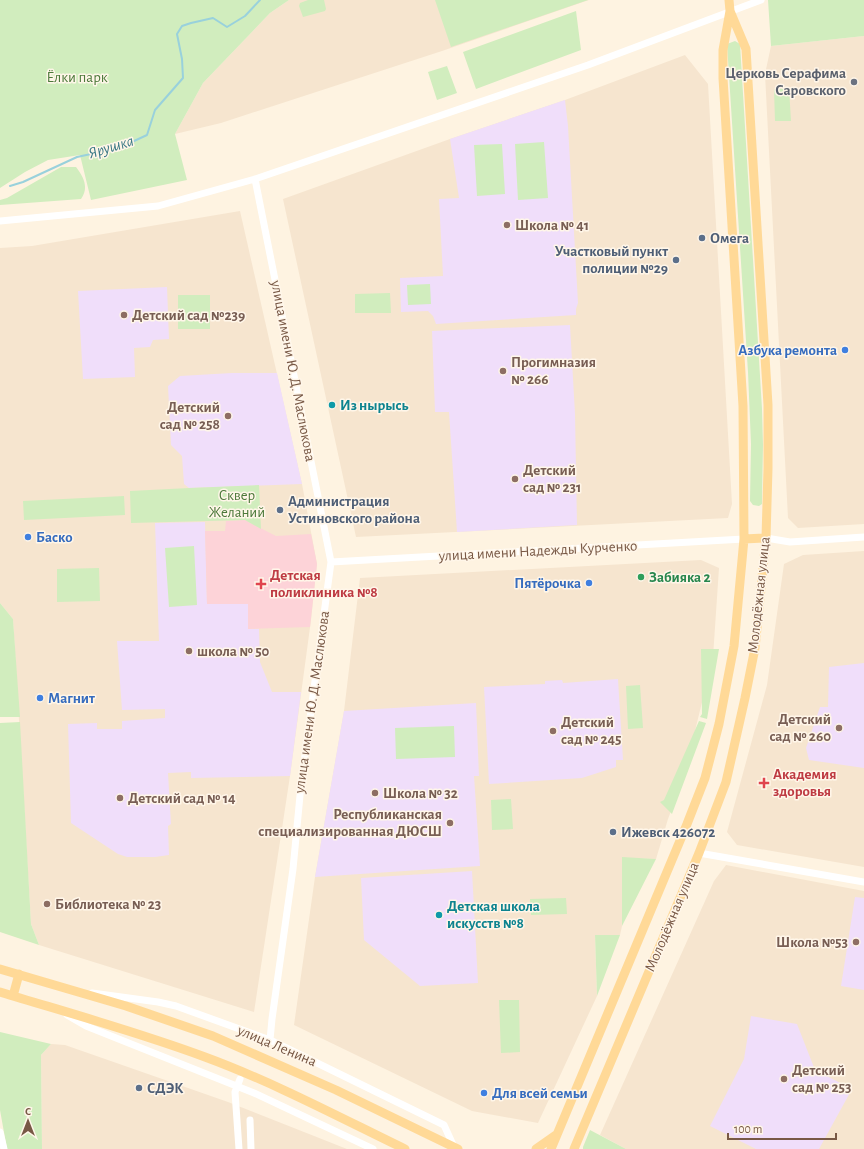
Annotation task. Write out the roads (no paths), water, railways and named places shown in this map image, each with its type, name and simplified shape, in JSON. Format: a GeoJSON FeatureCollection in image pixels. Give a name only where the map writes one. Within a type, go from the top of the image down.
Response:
{"type":"FeatureCollection","features":[{"type":"Feature","properties":{"kind":"main road","name":"Молодёжная улица"},"geometry":{"type":"LineString","coordinates":[[551,1149],[705,778],[719,724],[734,646],[744,539],[743,406],[722,50],[730,11],[729,0]]}},
{"type":"Feature","properties":{"kind":"main road","name":"Молодёжная улица"},"geometry":{"type":"LineString","coordinates":[[574,1148],[699,853],[726,782],[755,648],[766,538],[768,405],[746,49],[730,11]]}},
{"type":"Feature","properties":{"kind":"main road"},"geometry":{"type":"LineString","coordinates":[[744,539],[766,538]]}},
{"type":"Feature","properties":{"kind":"main road","name":"улица Ленина"},"geometry":{"type":"LineString","coordinates":[[0,968],[126,1006],[213,1036],[336,1090],[456,1148]]}},
{"type":"Feature","properties":{"kind":"main road"},"geometry":{"type":"LineString","coordinates":[[13,996],[19,974]]}},
{"type":"Feature","properties":{"kind":"main road"},"geometry":{"type":"LineString","coordinates":[[0,992],[114,1026],[206,1057],[261,1080],[405,1149]]}},
{"type":"Feature","properties":{"kind":"main road"},"geometry":{"type":"LineString","coordinates":[[536,1149],[557,1134]]}},
{"type":"Feature","properties":{"kind":"street"},"geometry":{"type":"LineString","coordinates":[[0,221],[158,206],[255,179],[581,67],[761,0]]}},
{"type":"Feature","properties":{"kind":"street","name":"улица имени Ю. Д. Маслюкова"},"geometry":{"type":"LineString","coordinates":[[255,179],[331,562],[300,785],[293,869],[270,1040]]}},
{"type":"Feature","properties":{"kind":"street"},"geometry":{"type":"LineString","coordinates":[[766,538],[790,542],[864,537]]}},
{"type":"Feature","properties":{"kind":"street","name":"улица имени Надежды Курченко"},"geometry":{"type":"LineString","coordinates":[[331,562],[744,539]]}},
{"type":"Feature","properties":{"kind":"street"},"geometry":{"type":"LineString","coordinates":[[699,853],[864,882]]}},
{"type":"Feature","properties":{"kind":"street","name":"улица Ленина"},"geometry":{"type":"LineString","coordinates":[[75,990],[164,1003],[192,1011],[270,1040],[444,1125],[456,1148]]}},
{"type":"Feature","properties":{"kind":"street"},"geometry":{"type":"LineString","coordinates":[[59,1009],[86,1026],[239,1083],[373,1149]]}},
{"type":"Feature","properties":{"kind":"street"},"geometry":{"type":"LineString","coordinates":[[239,1083],[235,1092],[239,1149]]}},
{"type":"Feature","properties":{"kind":"street"},"geometry":{"type":"LineString","coordinates":[[238,1126],[250,1122],[251,1149]]}},
{"type":"Feature","properties":{"kind":"street"},"geometry":{"type":"LineString","coordinates":[[0,1132],[4,1149]]}},
{"type":"Feature","properties":{"kind":"waterway","name":"Ярушка"},"geometry":{"type":"LineString","coordinates":[[10,186],[23,182],[77,157],[119,148],[147,135],[155,110],[183,78],[182,59],[177,34],[182,26],[213,18],[227,27],[245,16],[260,0]]}},
{"type":"Feature","properties":{"kind":"place","name":"Церковь Серафима Саровского"},"geometry":{"type":"Point","coordinates":[854,82]}},
{"type":"Feature","properties":{"kind":"place","name":"Школа № 41"},"geometry":{"type":"Point","coordinates":[507,225]}},
{"type":"Feature","properties":{"kind":"place","name":"Омега"},"geometry":{"type":"Point","coordinates":[702,238]}},
{"type":"Feature","properties":{"kind":"place","name":"Участковый пункт полиции №29"},"geometry":{"type":"Point","coordinates":[676,260]}},
{"type":"Feature","properties":{"kind":"place","name":"Детский сад №239"},"geometry":{"type":"Point","coordinates":[124,315]}},
{"type":"Feature","properties":{"kind":"place","name":"Азбука ремонта"},"geometry":{"type":"Point","coordinates":[845,350]}},
{"type":"Feature","properties":{"kind":"place","name":"Прогимназия № 266"},"geometry":{"type":"Point","coordinates":[503,371]}},
{"type":"Feature","properties":{"kind":"place","name":"Из нырысь"},"geometry":{"type":"Point","coordinates":[332,405]}},
{"type":"Feature","properties":{"kind":"place","name":"Детский сад № 258"},"geometry":{"type":"Point","coordinates":[228,416]}},
{"type":"Feature","properties":{"kind":"place","name":"Детский сад № 231"},"geometry":{"type":"Point","coordinates":[515,479]}},
{"type":"Feature","properties":{"kind":"place","name":"Администрация Устиновского района"},"geometry":{"type":"Point","coordinates":[280,510]}},
{"type":"Feature","properties":{"kind":"place","name":"Баско"},"geometry":{"type":"Point","coordinates":[28,537]}},
{"type":"Feature","properties":{"kind":"place","name":"Забияка 2"},"geometry":{"type":"Point","coordinates":[641,577]}},
{"type":"Feature","properties":{"kind":"place","name":"Пятёрочка"},"geometry":{"type":"Point","coordinates":[589,583]}},
{"type":"Feature","properties":{"kind":"place","name":"Детская поликлиника №8"},"geometry":{"type":"Point","coordinates":[261,584]}},
{"type":"Feature","properties":{"kind":"place","name":"школа № 50"},"geometry":{"type":"Point","coordinates":[189,651]}},
{"type":"Feature","properties":{"kind":"place","name":"Магнит"},"geometry":{"type":"Point","coordinates":[40,698]}},
{"type":"Feature","properties":{"kind":"place","name":"Детский сад № 260"},"geometry":{"type":"Point","coordinates":[839,728]}},
{"type":"Feature","properties":{"kind":"place","name":"Детский сад № 245"},"geometry":{"type":"Point","coordinates":[553,731]}},
{"type":"Feature","properties":{"kind":"place","name":"Академия здоровья"},"geometry":{"type":"Point","coordinates":[764,783]}},
{"type":"Feature","properties":{"kind":"place","name":"Школа № 32"},"geometry":{"type":"Point","coordinates":[375,793]}},
{"type":"Feature","properties":{"kind":"place","name":"Детский сад № 14"},"geometry":{"type":"Point","coordinates":[120,798]}},
{"type":"Feature","properties":{"kind":"place","name":"Республиканская специализированная ДЮСШ"},"geometry":{"type":"Point","coordinates":[450,823]}},
{"type":"Feature","properties":{"kind":"place","name":"Ижевск 426072"},"geometry":{"type":"Point","coordinates":[613,832]}},
{"type":"Feature","properties":{"kind":"place","name":"Библиотека № 23"},"geometry":{"type":"Point","coordinates":[47,904]}},
{"type":"Feature","properties":{"kind":"place","name":"Детская школа искусств №8"},"geometry":{"type":"Point","coordinates":[439,915]}},
{"type":"Feature","properties":{"kind":"place","name":"Школа №53"},"geometry":{"type":"Point","coordinates":[856,942]}},
{"type":"Feature","properties":{"kind":"place","name":"Детский сад № 253"},"geometry":{"type":"Point","coordinates":[784,1079]}},
{"type":"Feature","properties":{"kind":"place","name":"СДЭК"},"geometry":{"type":"Point","coordinates":[139,1088]}},
{"type":"Feature","properties":{"kind":"place","name":"Для всей семьи"},"geometry":{"type":"Point","coordinates":[484,1093]}},
{"type":"Feature","properties":{"kind":"park label","name":"Ёлки парк"},"geometry":{"type":"Point","coordinates":[77,77]}},
{"type":"Feature","properties":{"kind":"park label","name":"Сквер Желаний"},"geometry":{"type":"Point","coordinates":[237,504]}}]}
